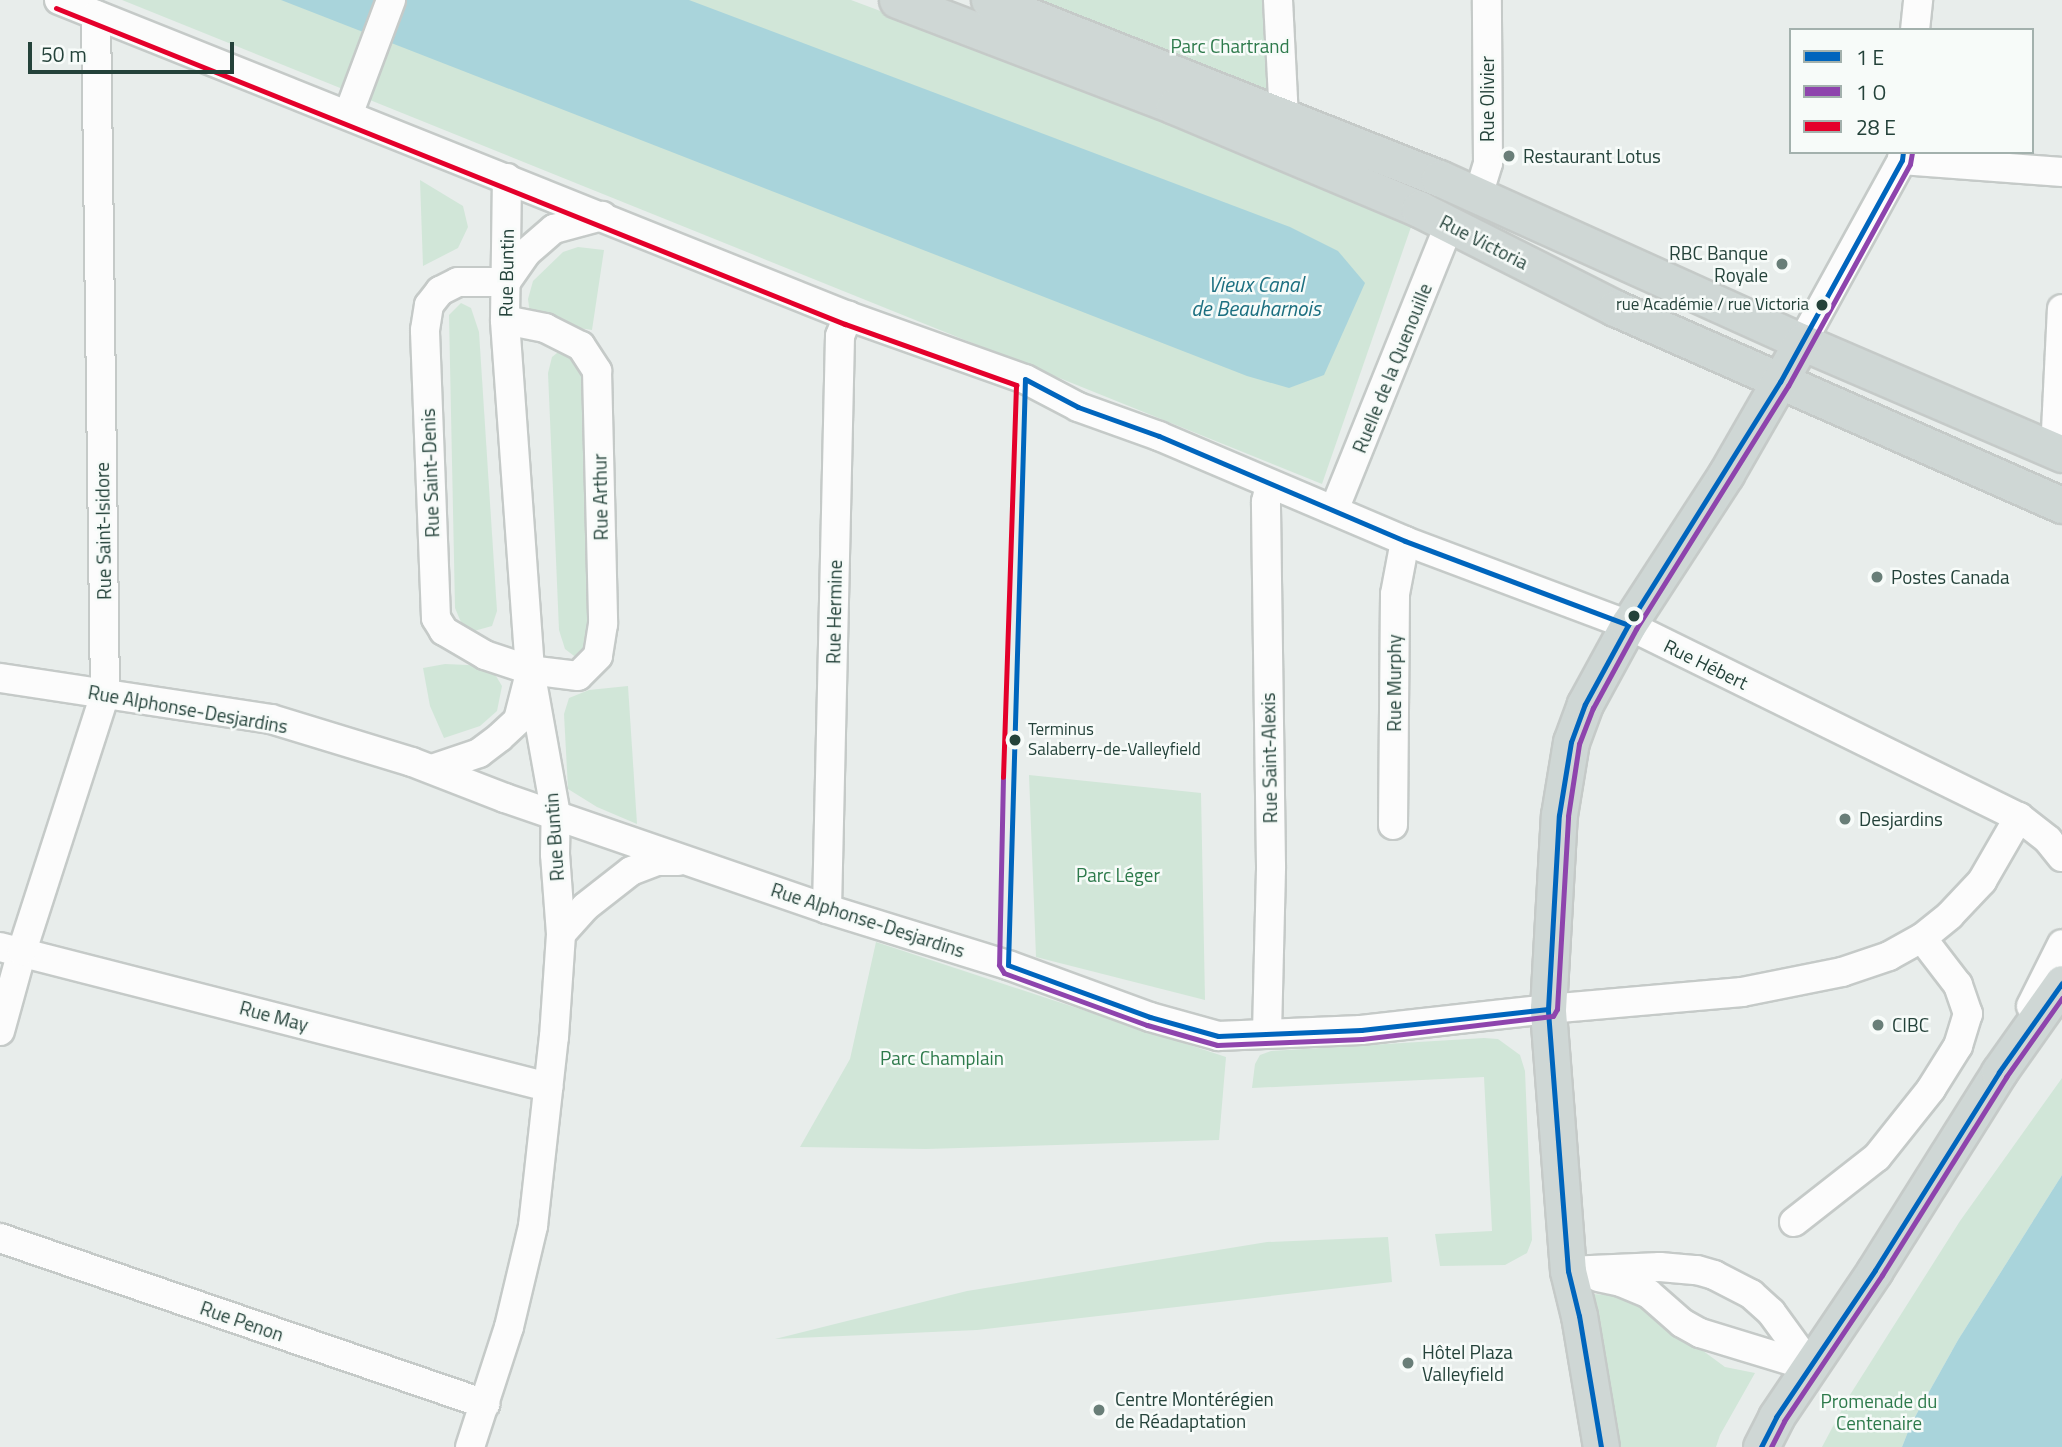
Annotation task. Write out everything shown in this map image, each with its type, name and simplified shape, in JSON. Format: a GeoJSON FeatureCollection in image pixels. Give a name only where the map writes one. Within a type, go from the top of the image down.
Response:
{"type":"FeatureCollection","features":[{"type":"Feature","properties":{"kind":"main road","name":"Rue Victoria"},"geometry":{"type":"LineString","coordinates":[[897,0],[953,10],[1419,209],[1615,309],[2062,506]]}},
{"type":"Feature","properties":{"kind":"main road","name":"Rue Victoria"},"geometry":{"type":"LineString","coordinates":[[989,0],[1439,178],[2059,453]]}},
{"type":"Feature","properties":{"kind":"main road"},"geometry":{"type":"LineString","coordinates":[[1601,1447],[1569,1271],[1548,1009],[1559,816],[1571,742],[1585,704],[1628,625],[1780,382],[1802,341]]}},
{"type":"Feature","properties":{"kind":"main road"},"geometry":{"type":"LineString","coordinates":[[1760,1447],[1776,1417],[1811,1367],[1999,1072],[2062,983]]}},
{"type":"Feature","properties":{"kind":"street","name":"Rue Hébert"},"geometry":{"type":"LineString","coordinates":[[59,0],[507,177],[848,316],[1025,379],[1078,407],[1159,436],[1405,541],[1628,625],[2019,817],[2048,840],[2062,857]]}},
{"type":"Feature","properties":{"kind":"street"},"geometry":{"type":"LineString","coordinates":[[348,114],[391,0]]}},
{"type":"Feature","properties":{"kind":"street"},"geometry":{"type":"LineString","coordinates":[[1278,0],[1284,118]]}},
{"type":"Feature","properties":{"kind":"street","name":"Rue Olivier"},"geometry":{"type":"LineString","coordinates":[[1478,196],[1488,163],[1487,0]]}},
{"type":"Feature","properties":{"kind":"street"},"geometry":{"type":"LineString","coordinates":[[1915,28],[1918,0]]}},
{"type":"Feature","properties":{"kind":"street","name":"Rue Saint-Isidore"},"geometry":{"type":"LineString","coordinates":[[0,1031],[11,949],[105,694],[96,15]]}},
{"type":"Feature","properties":{"kind":"street"},"geometry":{"type":"LineString","coordinates":[[1802,341],[1902,156],[2062,172]]}},
{"type":"Feature","properties":{"kind":"street","name":"Rue Buntin"},"geometry":{"type":"LineString","coordinates":[[470,1447],[509,1327],[533,1227],[561,934],[555,854],[556,815],[530,670],[505,320],[507,177]]}},
{"type":"Feature","properties":{"kind":"street"},"geometry":{"type":"LineString","coordinates":[[506,282],[526,253],[554,229],[603,216]]}},
{"type":"Feature","properties":{"kind":"street","name":"Ruelle de la Quenouille"},"geometry":{"type":"LineString","coordinates":[[1334,510],[1449,225]]}},
{"type":"Feature","properties":{"kind":"street","name":"Rue Saint-Denis"},"geometry":{"type":"LineString","coordinates":[[506,282],[458,282],[440,291],[429,305],[425,330],[433,582],[436,618],[443,631],[485,655],[530,670]]}},
{"type":"Feature","properties":{"kind":"street"},"geometry":{"type":"LineString","coordinates":[[2059,453],[2062,309]]}},
{"type":"Feature","properties":{"kind":"street","name":"Rue Hermine"},"geometry":{"type":"LineString","coordinates":[[827,909],[841,336],[848,316]]}},
{"type":"Feature","properties":{"kind":"street","name":"Rue Arthur"},"geometry":{"type":"LineString","coordinates":[[505,320],[545,328],[581,346],[597,370],[603,624],[598,656],[578,676],[530,670]]}},
{"type":"Feature","properties":{"kind":"street","name":"Rue Saint-Alexis"},"geometry":{"type":"LineString","coordinates":[[1267,1033],[1272,866],[1266,502],[1270,484]]}},
{"type":"Feature","properties":{"kind":"street","name":"Rue Murphy"},"geometry":{"type":"LineString","coordinates":[[1394,825],[1395,594],[1405,541]]}},
{"type":"Feature","properties":{"kind":"street"},"geometry":{"type":"LineString","coordinates":[[432,769],[479,753],[518,720],[530,670]]}},
{"type":"Feature","properties":{"kind":"street","name":"Rue Alphonse-Desjardins"},"geometry":{"type":"LineString","coordinates":[[0,678],[271,719],[432,769],[827,909],[1007,965],[1150,1017],[1218,1036],[1362,1030],[1548,1009],[1742,992],[1842,972],[1889,956],[1922,938],[1958,908],[1982,881],[2019,817]]}},
{"type":"Feature","properties":{"kind":"street"},"geometry":{"type":"LineString","coordinates":[[561,934],[585,907],[631,871],[657,861],[690,861]]}},
{"type":"Feature","properties":{"kind":"street"},"geometry":{"type":"LineString","coordinates":[[1794,1222],[1877,1157],[1931,1089],[1958,1046],[1968,1014],[1958,985],[1922,938]]}},
{"type":"Feature","properties":{"kind":"street"},"geometry":{"type":"LineString","coordinates":[[1999,1072],[2062,944]]}},
{"type":"Feature","properties":{"kind":"street","name":"Rue May"},"geometry":{"type":"LineString","coordinates":[[11,949],[548,1087]]}},
{"type":"Feature","properties":{"kind":"street","name":"Rue Penon"},"geometry":{"type":"LineString","coordinates":[[0,1238],[485,1404]]}},
{"type":"Feature","properties":{"kind":"street"},"geometry":{"type":"LineString","coordinates":[[1569,1271],[1660,1267],[1697,1270],[1714,1275],[1751,1294],[1771,1312],[1811,1367]]}},
{"type":"Feature","properties":{"kind":"street"},"geometry":{"type":"LineString","coordinates":[[1569,1271],[1621,1282],[1649,1294],[1682,1323],[1700,1332],[1811,1367]]}},
{"type":"Feature","properties":{"kind":"green space"},"geometry":{"type":"Polygon","coordinates":[[[122,0],[851,0],[1169,119],[1411,227],[1322,484],[122,0]]]}},
{"type":"Feature","properties":{"kind":"green space","name":"Parc Chartrand"},"geometry":{"type":"Polygon","coordinates":[[[989,0],[1278,0],[1285,106],[989,0]]]}},
{"type":"Feature","properties":{"kind":"green space"},"geometry":{"type":"Polygon","coordinates":[[[420,180],[463,206],[468,227],[458,248],[423,266],[420,180]]]}},
{"type":"Feature","properties":{"kind":"green space"},"geometry":{"type":"Polygon","coordinates":[[[578,247],[604,250],[592,330],[531,321],[528,299],[533,281],[563,252],[578,247]]]}},
{"type":"Feature","properties":{"kind":"green space"},"geometry":{"type":"Polygon","coordinates":[[[461,303],[471,308],[479,332],[497,611],[492,626],[474,631],[463,627],[455,608],[449,315],[461,303]]]}},
{"type":"Feature","properties":{"kind":"green space"},"geometry":{"type":"Polygon","coordinates":[[[562,349],[578,355],[589,383],[589,644],[578,659],[565,649],[559,630],[548,373],[552,357],[562,349]]]}},
{"type":"Feature","properties":{"kind":"green space"},"geometry":{"type":"Polygon","coordinates":[[[445,664],[490,666],[502,686],[497,711],[480,726],[444,738],[430,706],[423,668],[445,664]]]}},
{"type":"Feature","properties":{"kind":"green space"},"geometry":{"type":"Polygon","coordinates":[[[628,686],[637,824],[597,807],[568,789],[564,714],[569,698],[589,690],[628,686]]]}},
{"type":"Feature","properties":{"kind":"green space","name":"Parc Léger"},"geometry":{"type":"Polygon","coordinates":[[[1029,775],[1201,793],[1205,1000],[1036,957],[1029,775]]]}},
{"type":"Feature","properties":{"kind":"green space","name":"Parc Champlain"},"geometry":{"type":"Polygon","coordinates":[[[876,942],[1226,1057],[1219,1140],[926,1149],[800,1147],[850,1059],[876,942]]]}},
{"type":"Feature","properties":{"kind":"green space"},"geometry":{"type":"Polygon","coordinates":[[[1498,1039],[1520,1055],[1525,1071],[1532,1240],[1527,1253],[1505,1265],[1440,1266],[1435,1234],[1492,1231],[1484,1077],[1252,1088],[1255,1064],[1260,1055],[1271,1051],[1498,1039]]]}},
{"type":"Feature","properties":{"kind":"green space","name":"Promenade du Centenaire"},"geometry":{"type":"Polygon","coordinates":[[[2062,1078],[2062,1175],[1958,1340],[1911,1424],[1902,1447],[1822,1447],[1848,1398],[1960,1221],[2062,1078]]]}},
{"type":"Feature","properties":{"kind":"green space"},"geometry":{"type":"Polygon","coordinates":[[[1388,1237],[1392,1282],[977,1330],[775,1339],[967,1291],[1267,1242],[1388,1237]]]}},
{"type":"Feature","properties":{"kind":"green space"},"geometry":{"type":"Polygon","coordinates":[[[1587,1294],[1616,1295],[1634,1300],[1725,1367],[1755,1373],[1716,1447],[1612,1447],[1587,1294]]]}},
{"type":"Feature","properties":{"kind":"water","name":"Vieux Canal de Beauharnois"},"geometry":{"type":"Polygon","coordinates":[[[281,0],[689,0],[1290,227],[1338,251],[1365,283],[1324,375],[1289,388],[1247,376],[281,0]]]}},
{"type":"Feature","properties":{"kind":"water"},"geometry":{"type":"Polygon","coordinates":[[[2062,1175],[2062,1447],[1902,1447],[1911,1424],[1958,1340],[2062,1175]]]}},
{"type":"Feature","properties":{"kind":"transit line"},"geometry":{"type":"LineString","coordinates":[[56,8],[845,324],[1016,385],[1003,777]]}},
{"type":"Feature","properties":{"kind":"transit line"},"geometry":{"type":"LineString","coordinates":[[1601,1447],[1579,1316],[1568,1271],[1548,1009],[1559,815],[1571,742],[1585,704],[1628,625],[1780,382],[1902,160],[1903,154]]}},
{"type":"Feature","properties":{"kind":"transit line"},"geometry":{"type":"LineString","coordinates":[[1003,777],[999,965],[1004,973],[1147,1025],[1217,1045],[1362,1039],[1553,1016],[1557,1009],[1568,816],[1579,744],[1593,708],[1636,629],[1788,386],[1910,164],[1912,154]]}},
{"type":"Feature","properties":{"kind":"transit line"},"geometry":{"type":"LineString","coordinates":[[1548,1009],[1361,1030],[1218,1036],[1150,1017],[1008,965],[1025,379],[1078,407],[1159,436],[1405,541],[1628,625]]}},
{"type":"Feature","properties":{"kind":"transit line"},"geometry":{"type":"LineString","coordinates":[[1761,1447],[1776,1417],[1875,1270],[1999,1072],[2062,983]]}},
{"type":"Feature","properties":{"kind":"transit line"},"geometry":{"type":"LineString","coordinates":[[1771,1447],[1784,1421],[1882,1275],[2006,1077],[2062,998]]}},
{"type":"Feature","properties":{"kind":"place","name":"Restaurant Lotus"},"geometry":{"type":"Point","coordinates":[1509,156]}},
{"type":"Feature","properties":{"kind":"place","name":"RBC Banque Royale"},"geometry":{"type":"Point","coordinates":[1782,264]}},
{"type":"Feature","properties":{"kind":"place","name":"rue Académie / rue Victoria"},"geometry":{"type":"Point","coordinates":[1822,305]}},
{"type":"Feature","properties":{"kind":"place","name":"Postes Canada"},"geometry":{"type":"Point","coordinates":[1877,577]}},
{"type":"Feature","properties":{"kind":"place","name":"Terminus Salaberry-de-Valleyfield"},"geometry":{"type":"Point","coordinates":[1015,740]}},
{"type":"Feature","properties":{"kind":"place","name":"Desjardins"},"geometry":{"type":"Point","coordinates":[1845,819]}},
{"type":"Feature","properties":{"kind":"place","name":"CIBC"},"geometry":{"type":"Point","coordinates":[1878,1025]}},
{"type":"Feature","properties":{"kind":"place","name":"Hôtel Plaza Valleyfield"},"geometry":{"type":"Point","coordinates":[1408,1363]}},
{"type":"Feature","properties":{"kind":"place","name":"Centre Montérégien de Réadaptation"},"geometry":{"type":"Point","coordinates":[1099,1410]}}]}
